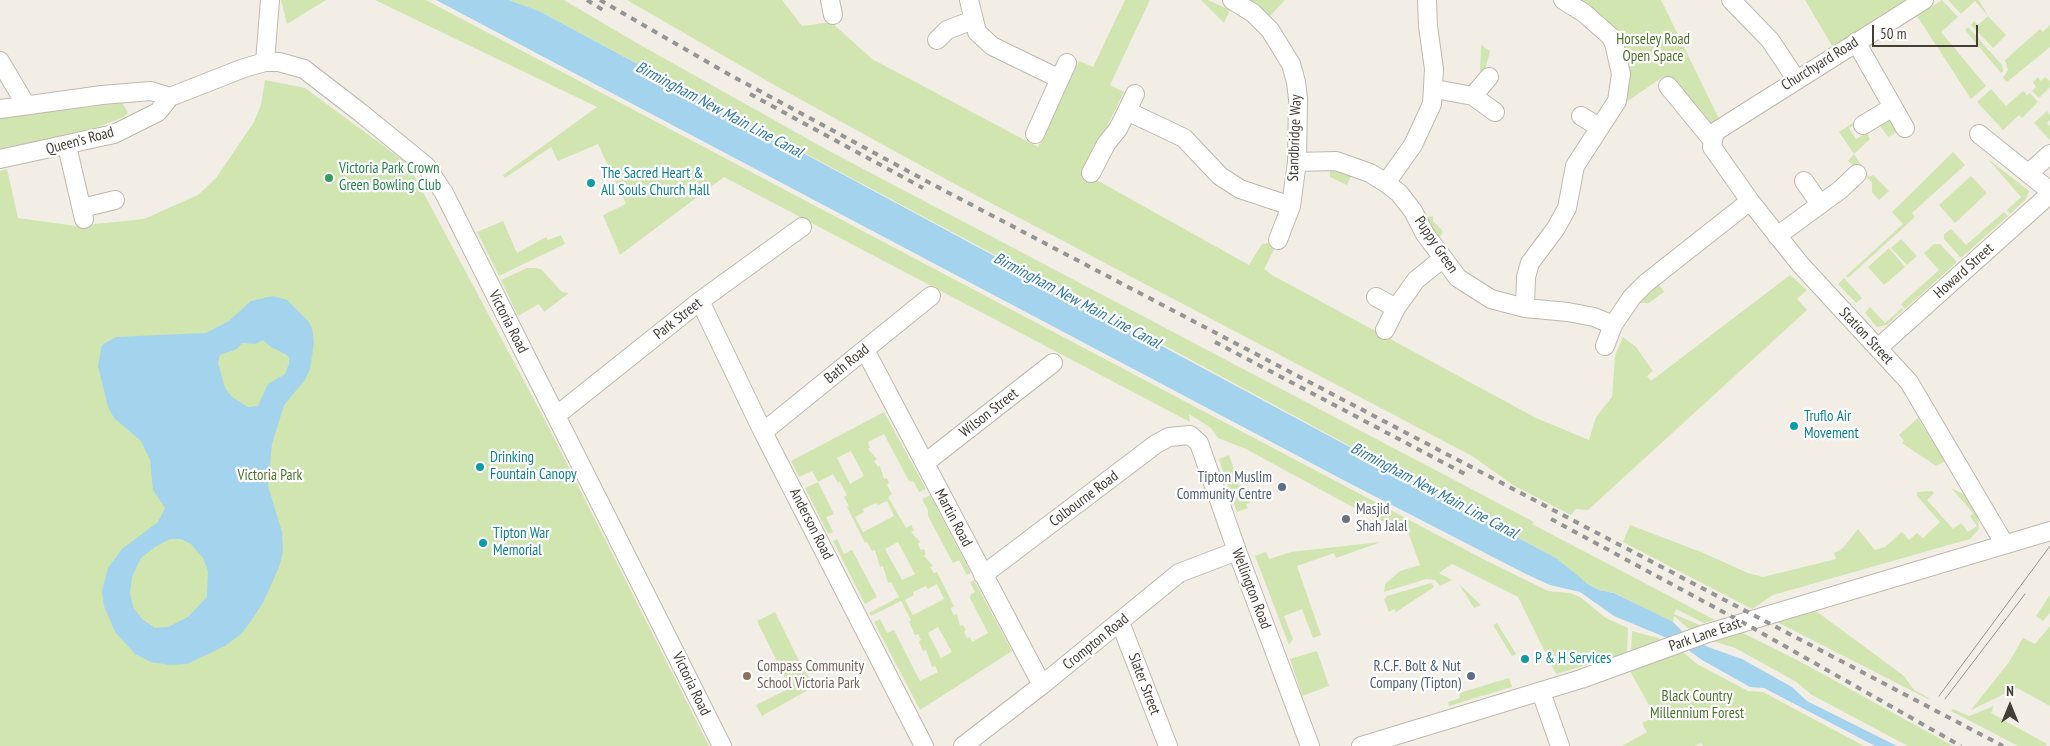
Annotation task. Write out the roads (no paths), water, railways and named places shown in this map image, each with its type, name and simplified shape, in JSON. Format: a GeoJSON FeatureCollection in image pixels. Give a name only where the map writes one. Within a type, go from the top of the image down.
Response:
{"type":"FeatureCollection","features":[{"type":"Feature","properties":{"kind":"street"},"geometry":{"type":"LineString","coordinates":[[265,62],[270,0]]}},
{"type":"Feature","properties":{"kind":"street"},"geometry":{"type":"LineString","coordinates":[[969,0],[977,32],[992,46],[1060,79]]}},
{"type":"Feature","properties":{"kind":"street","name":"Standbridge Way"},"geometry":{"type":"LineString","coordinates":[[1232,0],[1253,13],[1270,30],[1291,64],[1298,99],[1296,162],[1290,206],[1278,240]]}},
{"type":"Feature","properties":{"kind":"street"},"geometry":{"type":"LineString","coordinates":[[1386,183],[1423,128],[1432,104],[1434,89],[1427,0]]}},
{"type":"Feature","properties":{"kind":"street"},"geometry":{"type":"LineString","coordinates":[[1525,308],[1526,277],[1530,263],[1556,228],[1567,208],[1575,166],[1617,101],[1621,74],[1614,43],[1610,36],[1584,13],[1563,0]]}},
{"type":"Feature","properties":{"kind":"street"},"geometry":{"type":"LineString","coordinates":[[1731,0],[1770,40],[1796,79]]}},
{"type":"Feature","properties":{"kind":"street","name":"Churchyard Road"},"geometry":{"type":"LineString","coordinates":[[1715,135],[1796,79],[1924,0]]}},
{"type":"Feature","properties":{"kind":"street"},"geometry":{"type":"LineString","coordinates":[[937,40],[947,30],[973,20]]}},
{"type":"Feature","properties":{"kind":"street"},"geometry":{"type":"LineString","coordinates":[[1856,42],[1905,128]]}},
{"type":"Feature","properties":{"kind":"street"},"geometry":{"type":"LineString","coordinates":[[0,61],[26,105]]}},
{"type":"Feature","properties":{"kind":"street","name":"Victoria Road"},"geometry":{"type":"LineString","coordinates":[[158,112],[170,97],[244,68],[265,62],[298,66],[313,74],[426,166],[444,193],[722,746]]}},
{"type":"Feature","properties":{"kind":"street"},"geometry":{"type":"LineString","coordinates":[[1034,134],[1067,63]]}},
{"type":"Feature","properties":{"kind":"street"},"geometry":{"type":"LineString","coordinates":[[1473,96],[1489,77]]}},
{"type":"Feature","properties":{"kind":"street","name":"Station Street"},"geometry":{"type":"LineString","coordinates":[[1668,86],[1715,135],[1714,153],[1777,236],[1804,268],[1910,382],[2004,543]]}},
{"type":"Feature","properties":{"kind":"street"},"geometry":{"type":"LineString","coordinates":[[1434,89],[1473,96],[1495,112]]}},
{"type":"Feature","properties":{"kind":"street"},"geometry":{"type":"LineString","coordinates":[[0,109],[151,91],[170,97]]}},
{"type":"Feature","properties":{"kind":"street"},"geometry":{"type":"LineString","coordinates":[[119,94],[128,102],[130,125]]}},
{"type":"Feature","properties":{"kind":"street"},"geometry":{"type":"LineString","coordinates":[[1092,173],[1106,144],[1118,129],[1134,94]]}},
{"type":"Feature","properties":{"kind":"street"},"geometry":{"type":"LineString","coordinates":[[1863,125],[1893,107]]}},
{"type":"Feature","properties":{"kind":"street"},"geometry":{"type":"LineString","coordinates":[[1127,111],[1184,138],[1220,176],[1240,189],[1290,206]]}},
{"type":"Feature","properties":{"kind":"street","name":"Queen's Road"},"geometry":{"type":"LineString","coordinates":[[0,159],[67,146],[114,134],[158,112]]}},
{"type":"Feature","properties":{"kind":"street"},"geometry":{"type":"LineString","coordinates":[[1581,116],[1599,127]]}},
{"type":"Feature","properties":{"kind":"street"},"geometry":{"type":"LineString","coordinates":[[1979,134],[2050,192]]}},
{"type":"Feature","properties":{"kind":"street"},"geometry":{"type":"LineString","coordinates":[[67,146],[83,214],[115,200]]}},
{"type":"Feature","properties":{"kind":"street"},"geometry":{"type":"LineString","coordinates":[[2029,173],[2050,154]]}},
{"type":"Feature","properties":{"kind":"street","name":"Puppy Green"},"geometry":{"type":"LineString","coordinates":[[1296,162],[1336,161],[1370,173],[1386,183],[1413,211],[1442,259],[1458,278],[1477,291],[1504,304],[1568,312],[1594,317],[1614,325]]}},
{"type":"Feature","properties":{"kind":"street"},"geometry":{"type":"LineString","coordinates":[[1777,236],[1857,174]]}},
{"type":"Feature","properties":{"kind":"street"},"geometry":{"type":"LineString","coordinates":[[1804,181],[1820,204]]}},
{"type":"Feature","properties":{"kind":"street","name":"Howard Street"},"geometry":{"type":"LineString","coordinates":[[1878,348],[2050,192]]}},
{"type":"Feature","properties":{"kind":"street"},"geometry":{"type":"LineString","coordinates":[[1605,346],[1614,325],[1632,297],[1646,283],[1750,201]]}},
{"type":"Feature","properties":{"kind":"street","name":"Park Street"},"geometry":{"type":"LineString","coordinates":[[557,415],[700,301],[802,227]]}},
{"type":"Feature","properties":{"kind":"street"},"geometry":{"type":"LineString","coordinates":[[1385,330],[1396,308],[1416,280],[1442,259]]}},
{"type":"Feature","properties":{"kind":"street","name":"Bath Road"},"geometry":{"type":"LineString","coordinates":[[763,432],[931,296]]}},
{"type":"Feature","properties":{"kind":"street"},"geometry":{"type":"LineString","coordinates":[[1376,297],[1396,308]]}},
{"type":"Feature","properties":{"kind":"street","name":"Anderson Road"},"geometry":{"type":"LineString","coordinates":[[700,301],[763,432],[924,746]]}},
{"type":"Feature","properties":{"kind":"street","name":"Martin Road"},"geometry":{"type":"LineString","coordinates":[[865,350],[1042,685]]}},
{"type":"Feature","properties":{"kind":"street","name":"Wilson Street"},"geometry":{"type":"LineString","coordinates":[[925,464],[1053,363]]}},
{"type":"Feature","properties":{"kind":"street","name":"Wellington Road"},"geometry":{"type":"LineString","coordinates":[[1190,435],[1199,442],[1237,551],[1310,746]]}},
{"type":"Feature","properties":{"kind":"street","name":"Colbourne Road"},"geometry":{"type":"LineString","coordinates":[[984,575],[1156,444],[1169,437],[1190,435]]}},
{"type":"Feature","properties":{"kind":"street","name":"Park Lane East"},"geometry":{"type":"LineString","coordinates":[[1362,746],[1606,671],[1705,634],[2050,530]]}},
{"type":"Feature","properties":{"kind":"street","name":"Crompton Road"},"geometry":{"type":"LineString","coordinates":[[963,746],[1042,685],[1179,573],[1237,551]]}},
{"type":"Feature","properties":{"kind":"street","name":"Slater Street"},"geometry":{"type":"LineString","coordinates":[[1120,622],[1168,746]]}},
{"type":"Feature","properties":{"kind":"street"},"geometry":{"type":"LineString","coordinates":[[1541,692],[1560,746]]}},
{"type":"Feature","properties":{"kind":"water","name":"Birmingham New Main Line Canal"},"geometry":{"type":"Polygon","coordinates":[[[436,0],[509,0],[539,11],[1556,558],[1588,584],[1599,590],[1614,593],[1673,622],[1686,635],[1708,647],[1742,659],[1792,687],[1807,701],[1897,746],[1875,746],[1764,688],[1750,687],[1702,660],[1677,642],[1614,616],[1580,592],[1550,585],[1526,574],[1349,483],[436,0]]]}},
{"type":"Feature","properties":{"kind":"water"},"geometry":{"type":"Polygon","coordinates":[[[273,296],[287,300],[308,321],[312,328],[314,342],[310,369],[305,380],[284,405],[272,444],[268,486],[282,532],[283,552],[279,567],[264,601],[251,621],[241,634],[225,646],[187,664],[170,665],[151,662],[135,654],[115,632],[104,606],[102,591],[108,568],[122,549],[158,522],[165,508],[153,490],[150,460],[141,441],[114,418],[108,407],[98,366],[102,345],[116,337],[206,333],[229,321],[251,301],[273,296]],[[263,340],[255,344],[242,343],[237,349],[220,355],[218,363],[225,388],[232,397],[248,407],[258,406],[268,384],[285,374],[289,364],[289,357],[263,340]],[[170,539],[155,547],[141,558],[132,577],[130,593],[133,607],[142,619],[155,628],[168,627],[188,617],[207,597],[208,571],[203,558],[191,544],[181,539],[170,539]]]}},
{"type":"Feature","properties":{"kind":"tram line"},"geometry":{"type":"LineString","coordinates":[[1939,696],[2050,546]]}},
{"type":"Feature","properties":{"kind":"tram line"},"geometry":{"type":"LineString","coordinates":[[1945,699],[2025,594]]}},
{"type":"Feature","properties":{"kind":"railway"},"geometry":{"type":"LineString","coordinates":[[587,0],[606,12]]}},
{"type":"Feature","properties":{"kind":"railway"},"geometry":{"type":"LineString","coordinates":[[600,0],[730,75],[930,183],[2003,746]]}},
{"type":"Feature","properties":{"kind":"railway"},"geometry":{"type":"LineString","coordinates":[[750,94],[923,188]]}},
{"type":"Feature","properties":{"kind":"railway"},"geometry":{"type":"LineString","coordinates":[[1215,342],[1465,474]]}},
{"type":"Feature","properties":{"kind":"railway"},"geometry":{"type":"LineString","coordinates":[[1551,519],[1751,627],[1961,746]]}},
{"type":"Feature","properties":{"kind":"place","name":"Victoria Park Crown Green Bowling Club"},"geometry":{"type":"Point","coordinates":[329,178]}},
{"type":"Feature","properties":{"kind":"place","name":"The Sacred Heart & All Souls Church Hall"},"geometry":{"type":"Point","coordinates":[591,183]}},
{"type":"Feature","properties":{"kind":"place","name":"Truflo Air Movement"},"geometry":{"type":"Point","coordinates":[1794,426]}},
{"type":"Feature","properties":{"kind":"place","name":"Drinking Fountain Canopy"},"geometry":{"type":"Point","coordinates":[480,467]}},
{"type":"Feature","properties":{"kind":"place","name":"Tipton Muslim Community Centre"},"geometry":{"type":"Point","coordinates":[1282,487]}},
{"type":"Feature","properties":{"kind":"place","name":"Masjid Shah Jalal"},"geometry":{"type":"Point","coordinates":[1346,519]}},
{"type":"Feature","properties":{"kind":"place","name":"Tipton War Memorial"},"geometry":{"type":"Point","coordinates":[483,543]}},
{"type":"Feature","properties":{"kind":"place","name":"P & H Services"},"geometry":{"type":"Point","coordinates":[1525,659]}},
{"type":"Feature","properties":{"kind":"place","name":"Compass Community School Victoria Park"},"geometry":{"type":"Point","coordinates":[747,676]}},
{"type":"Feature","properties":{"kind":"place","name":"R.C.F. Bolt & Nut Company (Tipton)"},"geometry":{"type":"Point","coordinates":[1471,676]}},
{"type":"Feature","properties":{"kind":"park label","name":"Horseley Road Open Space"},"geometry":{"type":"Point","coordinates":[1653,48]}},
{"type":"Feature","properties":{"kind":"park label","name":"Victoria Park"},"geometry":{"type":"Point","coordinates":[270,476]}},
{"type":"Feature","properties":{"kind":"park label","name":"Black Country Millennium Forest"},"geometry":{"type":"Point","coordinates":[1697,706]}}]}
